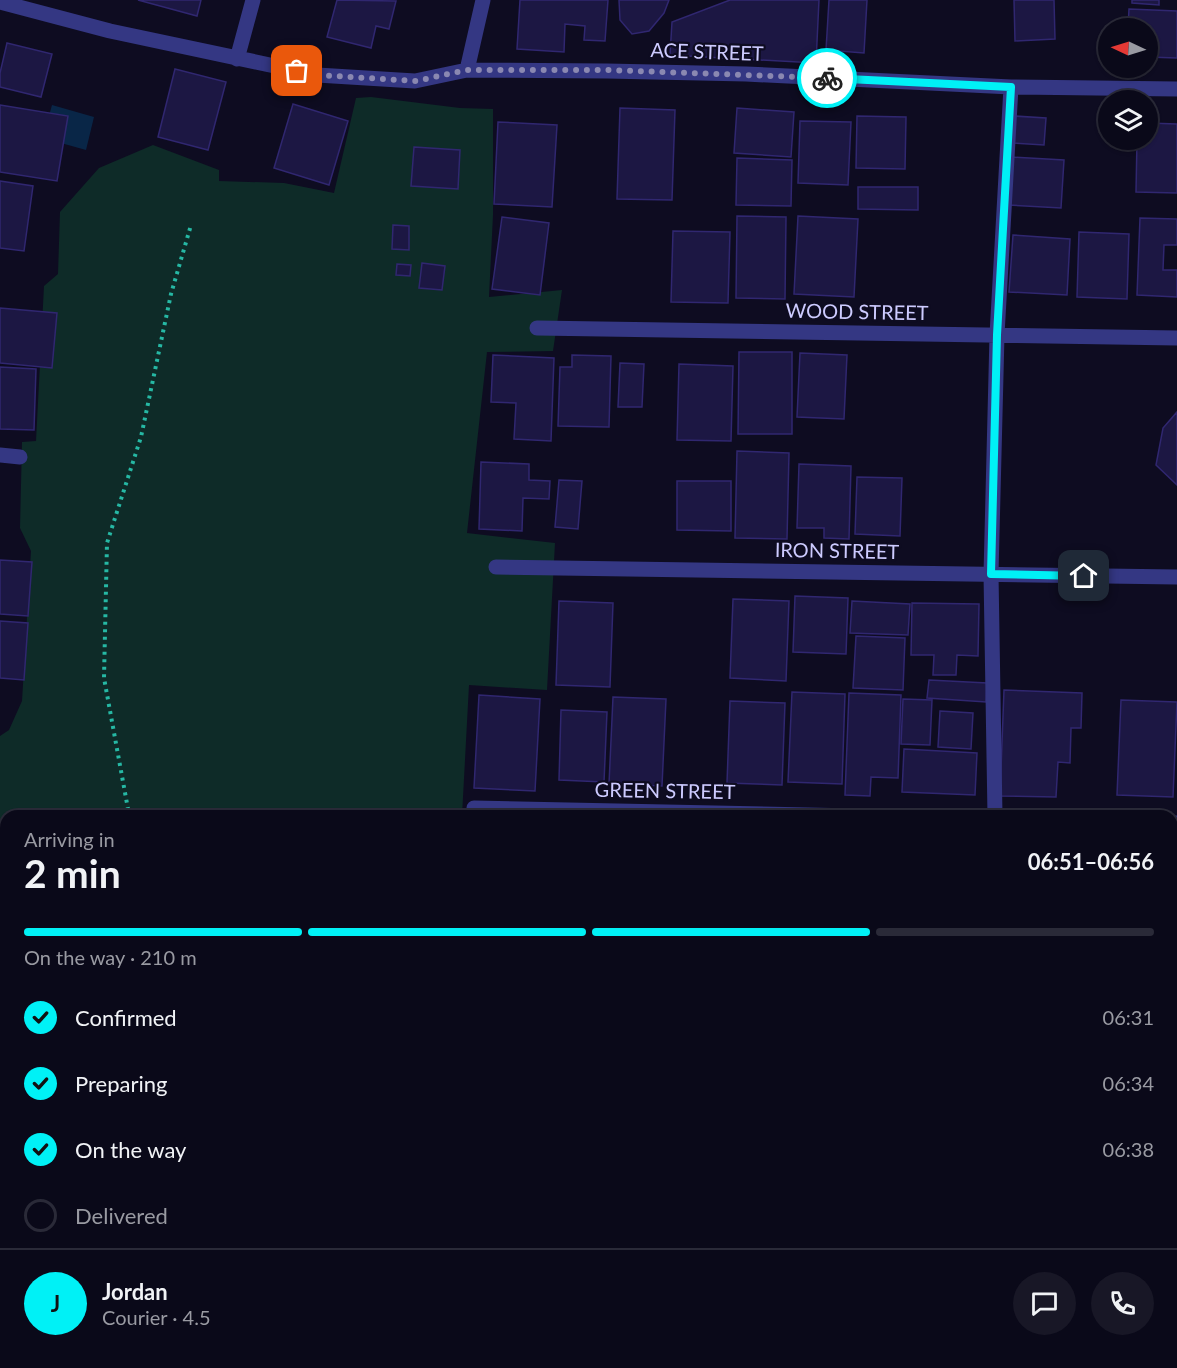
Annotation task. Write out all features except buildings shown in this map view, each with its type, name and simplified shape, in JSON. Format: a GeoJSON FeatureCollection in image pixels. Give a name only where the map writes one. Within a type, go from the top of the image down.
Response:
{"type":"FeatureCollection","features":[{"type":"Feature","properties":{"kind":"street"},"geometry":{"type":"LineString","coordinates":[[237,59],[253,0]]}},
{"type":"Feature","properties":{"kind":"street"},"geometry":{"type":"LineString","coordinates":[[467,70],[483,0]]}},
{"type":"Feature","properties":{"kind":"street","name":"ACE STREET"},"geometry":{"type":"LineString","coordinates":[[0,3],[110,31],[318,75],[416,81],[467,70],[607,70],[746,74],[1011,87],[1177,89]]}},
{"type":"Feature","properties":{"kind":"street"},"geometry":{"type":"LineString","coordinates":[[995,810],[991,574],[997,335],[1011,87]]}},
{"type":"Feature","properties":{"kind":"street","name":"WOOD STREET"},"geometry":{"type":"LineString","coordinates":[[537,328],[1177,338]]}},
{"type":"Feature","properties":{"kind":"street"},"geometry":{"type":"LineString","coordinates":[[0,455],[20,457]]}},
{"type":"Feature","properties":{"kind":"street","name":"IRON STREET"},"geometry":{"type":"LineString","coordinates":[[495,567],[1177,577]]}},
{"type":"Feature","properties":{"kind":"street","name":"GREEN STREET"},"geometry":{"type":"LineString","coordinates":[[474,808],[569,810]]}},
{"type":"Feature","properties":{"kind":"path"},"geometry":{"type":"LineString","coordinates":[[129,810],[104,678],[107,543],[141,437],[171,294],[190,225]]}},
{"type":"Feature","properties":{"kind":"green space"},"geometry":{"type":"Polygon","coordinates":[[[371,97],[460,108],[493,109],[493,215],[489,297],[562,290],[553,351],[487,352],[467,533],[555,543],[547,690],[469,685],[462,810],[0,810],[0,736],[9,730],[22,701],[31,551],[20,528],[22,442],[36,441],[44,286],[58,274],[60,212],[99,168],[153,145],[219,170],[219,181],[284,183],[334,193],[356,98],[371,97]]]}},
{"type":"Feature","properties":{"kind":"water"},"geometry":{"type":"Polygon","coordinates":[[[52,105],[94,117],[86,150],[43,138],[52,105]]]}},
{"type":"Feature","properties":{"kind":"way so far"},"geometry":{"type":"LineString","coordinates":[[297,71],[318,75],[416,81],[467,70],[607,70],[827,78]]}},
{"type":"Feature","properties":{"kind":"route"},"geometry":{"type":"LineString","coordinates":[[827,78],[1011,87],[997,335],[991,574],[1084,576]]}}]}
